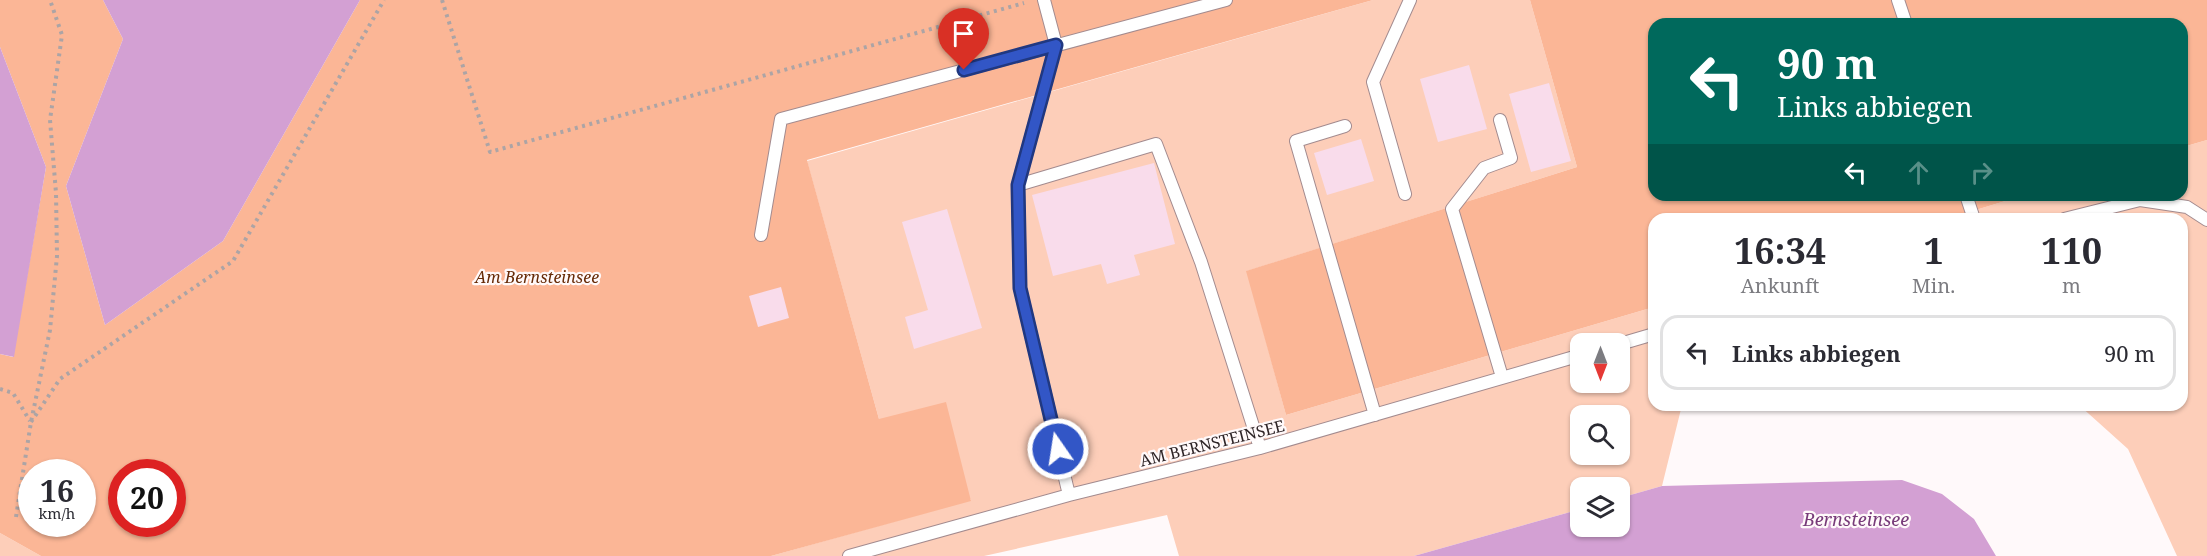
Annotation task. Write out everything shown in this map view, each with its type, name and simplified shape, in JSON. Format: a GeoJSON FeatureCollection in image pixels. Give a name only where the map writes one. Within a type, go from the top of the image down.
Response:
{"type":"FeatureCollection","features":[{"type":"Feature","properties":{"kind":"lane"},"geometry":{"type":"LineString","coordinates":[[1044,0],[1056,45],[1018,185],[1020,288],[1069,495]]}},
{"type":"Feature","properties":{"kind":"lane"},"geometry":{"type":"LineString","coordinates":[[761,235],[781,119],[1226,0]]}},
{"type":"Feature","properties":{"kind":"lane"},"geometry":{"type":"LineString","coordinates":[[1405,194],[1373,82],[1410,0]]}},
{"type":"Feature","properties":{"kind":"lane"},"geometry":{"type":"LineString","coordinates":[[1898,0],[1904,18]]}},
{"type":"Feature","properties":{"kind":"lane"},"geometry":{"type":"LineString","coordinates":[[1500,120],[1511,158],[1484,168],[1452,209],[1503,376]]}},
{"type":"Feature","properties":{"kind":"lane"},"geometry":{"type":"LineString","coordinates":[[1345,126],[1296,141],[1375,415]]}},
{"type":"Feature","properties":{"kind":"lane"},"geometry":{"type":"LineString","coordinates":[[1018,185],[1156,144],[1201,262],[1260,448]]}},
{"type":"Feature","properties":{"kind":"lane"},"geometry":{"type":"LineString","coordinates":[[2088,213],[2136,201]]}},
{"type":"Feature","properties":{"kind":"lane"},"geometry":{"type":"LineString","coordinates":[[2147,201],[2187,207],[2207,220]]}},
{"type":"Feature","properties":{"kind":"lane"},"geometry":{"type":"LineString","coordinates":[[1630,341],[1648,336]]}},
{"type":"Feature","properties":{"kind":"lane","name":"AM BERNSTEINSEE"},"geometry":{"type":"LineString","coordinates":[[849,556],[1069,495],[1260,448],[1570,358]]}},
{"type":"Feature","properties":{"kind":"path"},"geometry":{"type":"LineString","coordinates":[[16,517],[31,422],[50,330],[57,256],[56,193],[50,120],[62,35],[50,0]]}},
{"type":"Feature","properties":{"kind":"path"},"geometry":{"type":"LineString","coordinates":[[31,422],[60,379],[233,261],[384,0]]}},
{"type":"Feature","properties":{"kind":"path"},"geometry":{"type":"LineString","coordinates":[[442,0],[490,152],[1025,3]]}},
{"type":"Feature","properties":{"kind":"path"},"geometry":{"type":"LineString","coordinates":[[0,389],[13,393],[31,422]]}},
{"type":"Feature","properties":{"kind":"shaded area"},"geometry":{"type":"Polygon","coordinates":[[[1373,0],[1530,0],[1577,167],[1247,271],[1286,415],[1648,309],[1648,411],[1681,411],[1662,486],[1630,495],[1630,477],[1570,477],[1570,512],[1414,556],[1179,556],[1167,515],[984,556],[771,556],[971,500],[879,419],[807,161],[1373,0]]]}},
{"type":"Feature","properties":{"kind":"shaded area"},"geometry":{"type":"Polygon","coordinates":[[[2207,140],[2207,556],[2177,556],[2128,449],[2086,411],[2188,411],[2188,213],[1966,213],[2005,201],[2188,201],[2188,146],[2207,140]]]}},
{"type":"Feature","properties":{"kind":"shaded area"},"geometry":{"type":"Polygon","coordinates":[[[0,533],[41,556],[0,556],[0,533]]]}},
{"type":"Feature","properties":{"kind":"green space","name":"Am Bernsteinsee"},"geometry":{"type":"Polygon","coordinates":[[[0,0],[103,0],[123,39],[66,186],[105,325],[223,241],[360,0],[1373,0],[807,160],[879,419],[946,402],[971,501],[771,556],[41,556],[0,533],[0,354],[13,357],[46,167],[0,47],[0,0]]]}},
{"type":"Feature","properties":{"kind":"green space"},"geometry":{"type":"Polygon","coordinates":[[[1530,0],[2207,0],[2207,140],[2188,146],[2188,18],[1648,18],[1648,201],[2005,201],[1966,213],[1648,213],[1648,309],[1286,415],[1246,271],[1577,167],[1530,0]]]}},
{"type":"Feature","properties":{"kind":"water"},"geometry":{"type":"Polygon","coordinates":[[[103,0],[360,0],[223,241],[105,325],[66,186],[123,39],[103,0]]]}},
{"type":"Feature","properties":{"kind":"water"},"geometry":{"type":"Polygon","coordinates":[[[0,47],[46,167],[14,357],[0,354],[0,47]]]}},
{"type":"Feature","properties":{"kind":"water","name":"Bernsteinsee"},"geometry":{"type":"Polygon","coordinates":[[[1902,480],[1942,494],[1974,519],[1996,556],[1414,556],[1570,512],[1570,537],[1630,537],[1630,495],[1662,486],[1902,480]]]}},
{"type":"Feature","properties":{"kind":"building"},"geometry":{"type":"Polygon","coordinates":[[[1469,65],[1487,129],[1438,142],[1420,79],[1469,65]]]}},
{"type":"Feature","properties":{"kind":"building"},"geometry":{"type":"Polygon","coordinates":[[[1549,83],[1571,161],[1531,172],[1509,94],[1549,83]]]}},
{"type":"Feature","properties":{"kind":"building"},"geometry":{"type":"Polygon","coordinates":[[[1361,139],[1374,181],[1327,195],[1314,153],[1361,139]]]}},
{"type":"Feature","properties":{"kind":"building"},"geometry":{"type":"Polygon","coordinates":[[[1154,163],[1175,244],[1134,255],[1140,275],[1107,284],[1101,264],[1053,276],[1032,195],[1154,163]]]}},
{"type":"Feature","properties":{"kind":"building"},"geometry":{"type":"Polygon","coordinates":[[[947,209],[982,328],[914,349],[905,317],[928,310],[902,222],[947,209]]]}},
{"type":"Feature","properties":{"kind":"building"},"geometry":{"type":"Polygon","coordinates":[[[781,287],[789,318],[758,327],[749,296],[781,287]]]}},
{"type":"Feature","properties":{"kind":"route"},"geometry":{"type":"LineString","coordinates":[[964,70],[1056,45],[1018,185],[1020,288],[1058,449]]}}]}
